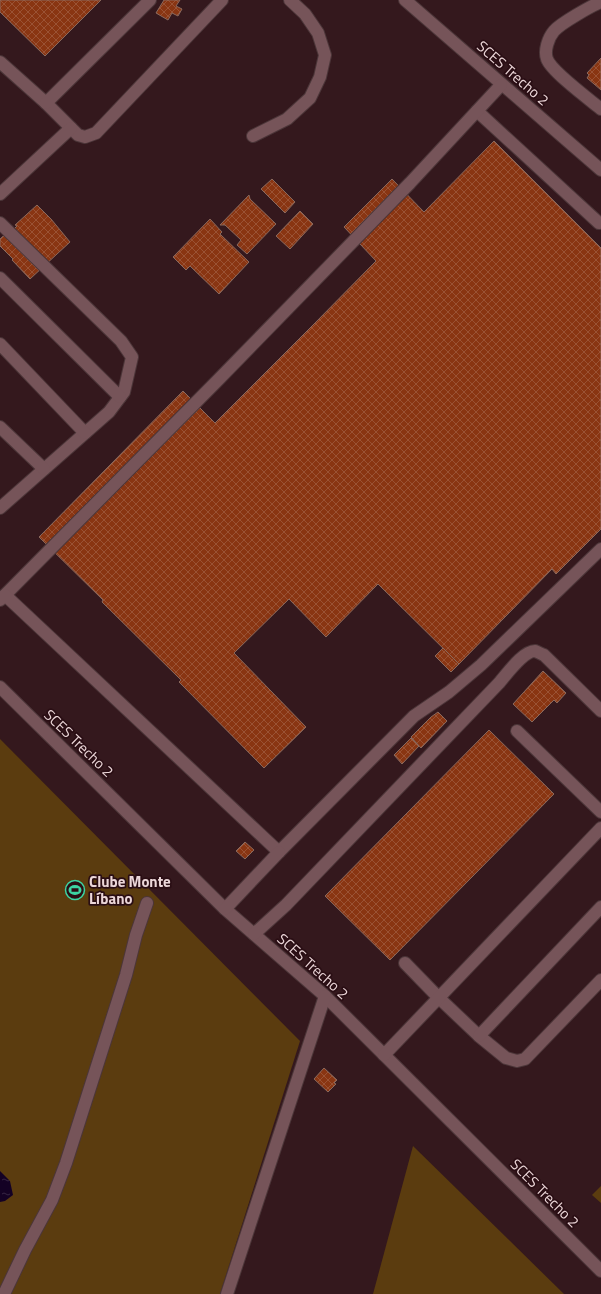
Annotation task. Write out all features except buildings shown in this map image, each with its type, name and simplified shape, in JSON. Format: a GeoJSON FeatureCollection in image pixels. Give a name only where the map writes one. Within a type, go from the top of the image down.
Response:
{"type":"FeatureCollection","features":[{"type":"Feature","properties":{"kind":"street"},"geometry":{"type":"LineString","coordinates":[[46,103],[150,0]]}},
{"type":"Feature","properties":{"kind":"street"},"geometry":{"type":"LineString","coordinates":[[0,62],[46,103],[78,135],[85,137],[96,133],[222,0]]}},
{"type":"Feature","properties":{"kind":"street"},"geometry":{"type":"LineString","coordinates":[[253,136],[287,119],[310,98],[320,77],[325,56],[318,33],[305,14],[290,0]]}},
{"type":"Feature","properties":{"kind":"street","name":"SCES Trecho 2"},"geometry":{"type":"LineString","coordinates":[[404,0],[601,170]]}},
{"type":"Feature","properties":{"kind":"street"},"geometry":{"type":"LineString","coordinates":[[601,2],[554,31],[547,44],[547,59],[554,70],[601,109]]}},
{"type":"Feature","properties":{"kind":"street"},"geometry":{"type":"LineString","coordinates":[[279,852],[3,598],[410,183],[501,85]]}},
{"type":"Feature","properties":{"kind":"street"},"geometry":{"type":"LineString","coordinates":[[477,111],[598,223]]}},
{"type":"Feature","properties":{"kind":"street"},"geometry":{"type":"LineString","coordinates":[[0,194],[72,128]]}},
{"type":"Feature","properties":{"kind":"street"},"geometry":{"type":"LineString","coordinates":[[0,223],[121,341],[132,357],[124,392],[109,412],[0,508]]}},
{"type":"Feature","properties":{"kind":"street"},"geometry":{"type":"LineString","coordinates":[[0,278],[120,397]]}},
{"type":"Feature","properties":{"kind":"street"},"geometry":{"type":"LineString","coordinates":[[0,344],[85,433]]}},
{"type":"Feature","properties":{"kind":"street"},"geometry":{"type":"LineString","coordinates":[[0,427],[44,469]]}},
{"type":"Feature","properties":{"kind":"street"},"geometry":{"type":"LineString","coordinates":[[225,909],[279,852],[414,716],[449,692],[482,665],[601,550]]}},
{"type":"Feature","properties":{"kind":"street"},"geometry":{"type":"LineString","coordinates":[[254,934],[286,905],[528,652],[536,651],[544,655],[601,711]]}},
{"type":"Feature","properties":{"kind":"street","name":"SCES Trecho 2"},"geometry":{"type":"LineString","coordinates":[[0,688],[225,909],[325,996],[601,1271]]}},
{"type":"Feature","properties":{"kind":"street"},"geometry":{"type":"LineString","coordinates":[[517,731],[601,812]]}},
{"type":"Feature","properties":{"kind":"street"},"geometry":{"type":"LineString","coordinates":[[384,1055],[601,828]]}},
{"type":"Feature","properties":{"kind":"street"},"geometry":{"type":"LineString","coordinates":[[4,1294],[25,1250],[52,1200],[66,1163],[126,975],[136,935],[147,903]]}},
{"type":"Feature","properties":{"kind":"street"},"geometry":{"type":"LineString","coordinates":[[479,1036],[601,907]]}},
{"type":"Feature","properties":{"kind":"street"},"geometry":{"type":"LineString","coordinates":[[405,963],[479,1036],[506,1058],[516,1061],[525,1059],[601,980]]}},
{"type":"Feature","properties":{"kind":"street"},"geometry":{"type":"LineString","coordinates":[[227,1294],[325,996]]}},
{"type":"Feature","properties":{"kind":"shaded area","name":"Clube Monte Líbano"},"geometry":{"type":"Polygon","coordinates":[[[0,739],[300,1041],[220,1294],[0,1294],[0,739]]]}},
{"type":"Feature","properties":{"kind":"shaded area"},"geometry":{"type":"Polygon","coordinates":[[[413,1146],[564,1294],[373,1294],[413,1146]]]}},
{"type":"Feature","properties":{"kind":"shaded area"},"geometry":{"type":"Polygon","coordinates":[[[601,1186],[601,1203],[592,1195],[601,1186]]]}},
{"type":"Feature","properties":{"kind":"water"},"geometry":{"type":"Polygon","coordinates":[[[0,1171],[10,1181],[13,1195],[5,1201],[0,1202],[0,1171]]]}},
{"type":"Feature","properties":{"kind":"place","name":"Clube Monte Líbano"},"geometry":{"type":"Point","coordinates":[75,890]}}]}
